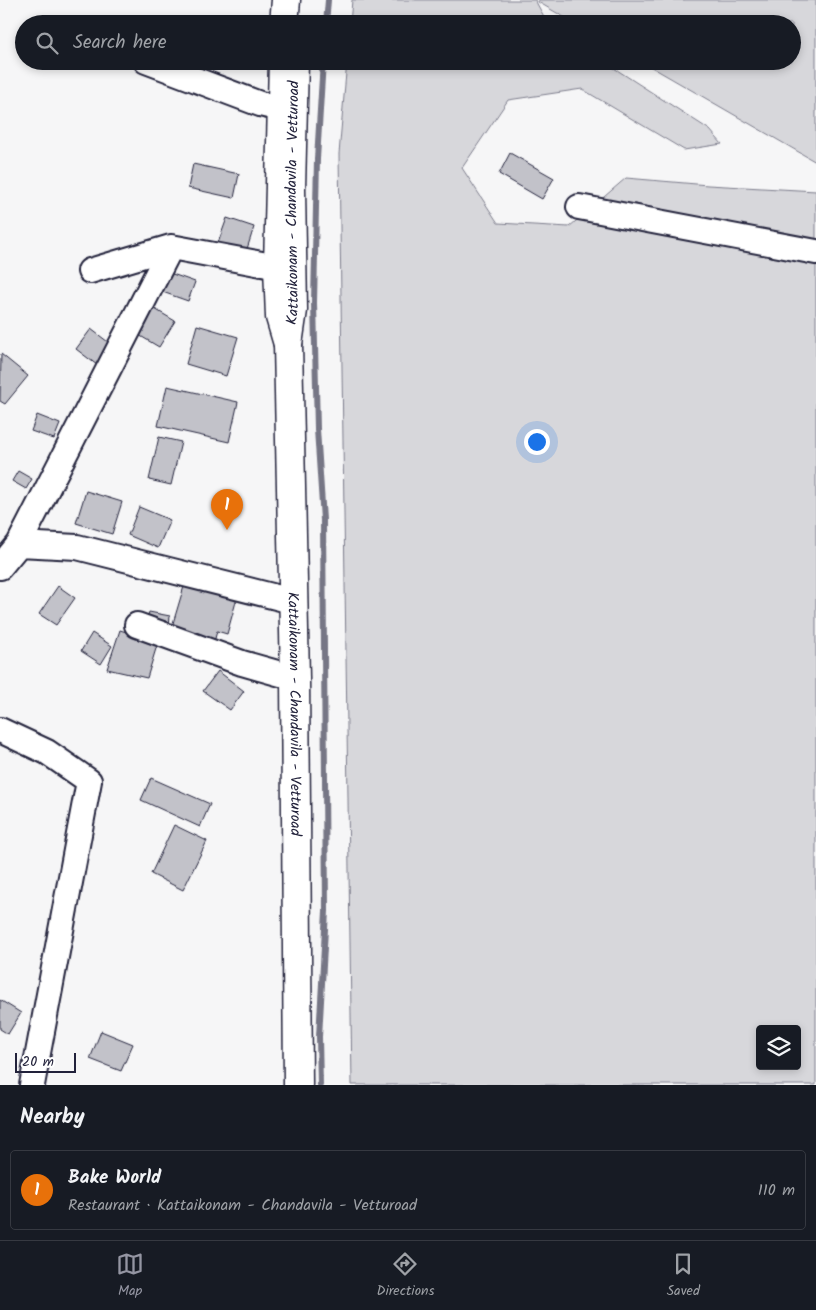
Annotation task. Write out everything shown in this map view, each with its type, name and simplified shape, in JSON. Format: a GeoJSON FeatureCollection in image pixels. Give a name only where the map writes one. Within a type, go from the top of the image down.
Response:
{"type":"FeatureCollection","features":[{"type":"Feature","properties":{"kind":"main road"},"geometry":{"type":"LineString","coordinates":[[285,15],[286,0]]}},
{"type":"Feature","properties":{"kind":"main road"},"geometry":{"type":"LineString","coordinates":[[297,15],[298,0]]}},
{"type":"Feature","properties":{"kind":"main road","name":"Kattaikonam - Chandavila - Vetturoad"},"geometry":{"type":"LineString","coordinates":[[283,70],[278,267],[280,317],[288,344]]}},
{"type":"Feature","properties":{"kind":"main road","name":"Kattaikonam - Chandavila - Vetturoad"},"geometry":{"type":"LineString","coordinates":[[294,70],[291,182],[293,310],[288,344],[295,678],[298,1085]]}},
{"type":"Feature","properties":{"kind":"street"},"geometry":{"type":"LineString","coordinates":[[170,70],[260,104],[282,109]]}},
{"type":"Feature","properties":{"kind":"street"},"geometry":{"type":"LineString","coordinates":[[579,207],[816,252]]}},
{"type":"Feature","properties":{"kind":"street"},"geometry":{"type":"LineString","coordinates":[[90,271],[171,247],[278,267]]}},
{"type":"Feature","properties":{"kind":"street"},"geometry":{"type":"LineString","coordinates":[[0,568],[20,544],[171,247]]}},
{"type":"Feature","properties":{"kind":"street"},"geometry":{"type":"LineString","coordinates":[[20,544],[77,547],[292,601]]}},
{"type":"Feature","properties":{"kind":"street"},"geometry":{"type":"LineString","coordinates":[[137,625],[242,663],[295,678]]}},
{"type":"Feature","properties":{"kind":"street"},"geometry":{"type":"LineString","coordinates":[[0,730],[48,752],[89,781],[32,1085]]}},
{"type":"Feature","properties":{"kind":"shaded area"},"geometry":{"type":"Polygon","coordinates":[[[352,0],[535,0],[543,15],[351,15],[352,0]]]}},
{"type":"Feature","properties":{"kind":"shaded area"},"geometry":{"type":"Polygon","coordinates":[[[539,0],[816,0],[816,162],[657,70],[801,70],[801,15],[560,15],[538,2],[539,0]]]}},
{"type":"Feature","properties":{"kind":"shaded area"},"geometry":{"type":"Polygon","coordinates":[[[346,70],[617,70],[710,130],[722,144],[684,150],[582,89],[508,100],[462,168],[498,223],[569,227],[626,178],[816,191],[816,1085],[352,1085],[339,154],[346,70]]]}},
{"type":"Feature","properties":{"kind":"building"},"geometry":{"type":"Polygon","coordinates":[[[510,153],[554,178],[542,199],[499,174],[510,153]]]}},
{"type":"Feature","properties":{"kind":"building"},"geometry":{"type":"Polygon","coordinates":[[[193,164],[239,174],[234,198],[188,188],[193,164]]]}},
{"type":"Feature","properties":{"kind":"building"},"geometry":{"type":"Polygon","coordinates":[[[227,218],[254,227],[246,252],[218,243],[227,218]]]}},
{"type":"Feature","properties":{"kind":"building"},"geometry":{"type":"Polygon","coordinates":[[[161,270],[195,282],[188,301],[154,289],[161,270]]]}},
{"type":"Feature","properties":{"kind":"building"},"geometry":{"type":"Polygon","coordinates":[[[148,305],[175,321],[159,347],[132,331],[148,305]]]}},
{"type":"Feature","properties":{"kind":"building"},"geometry":{"type":"Polygon","coordinates":[[[197,325],[238,337],[226,376],[186,364],[197,325]]]}},
{"type":"Feature","properties":{"kind":"building"},"geometry":{"type":"Polygon","coordinates":[[[91,329],[112,345],[97,365],[76,349],[91,329]]]}},
{"type":"Feature","properties":{"kind":"building"},"geometry":{"type":"Polygon","coordinates":[[[1,354],[28,376],[5,404],[0,401],[1,354]]]}},
{"type":"Feature","properties":{"kind":"building"},"geometry":{"type":"Polygon","coordinates":[[[167,386],[238,402],[229,442],[158,426],[167,386]]]}},
{"type":"Feature","properties":{"kind":"building"},"geometry":{"type":"Polygon","coordinates":[[[37,415],[60,424],[54,439],[31,431],[37,415]]]}},
{"type":"Feature","properties":{"kind":"building"},"geometry":{"type":"Polygon","coordinates":[[[159,437],[181,442],[171,485],[149,480],[159,437]]]}},
{"type":"Feature","properties":{"kind":"building"},"geometry":{"type":"Polygon","coordinates":[[[18,471],[32,479],[26,489],[12,481],[18,471]]]}},
{"type":"Feature","properties":{"kind":"building"},"geometry":{"type":"Polygon","coordinates":[[[86,491],[122,502],[112,534],[76,523],[86,491]]]}},
{"type":"Feature","properties":{"kind":"building"},"geometry":{"type":"Polygon","coordinates":[[[139,507],[170,520],[158,548],[128,535],[139,507]]]}},
{"type":"Feature","properties":{"kind":"building"},"geometry":{"type":"Polygon","coordinates":[[[185,583],[237,598],[227,634],[217,631],[214,642],[171,630],[185,583]]]}},
{"type":"Feature","properties":{"kind":"building"},"geometry":{"type":"Polygon","coordinates":[[[58,586],[75,598],[56,625],[39,614],[58,586]]]}},
{"type":"Feature","properties":{"kind":"building"},"geometry":{"type":"Polygon","coordinates":[[[149,612],[170,616],[169,626],[146,622],[149,612]]]}},
{"type":"Feature","properties":{"kind":"building"},"geometry":{"type":"Polygon","coordinates":[[[120,630],[158,642],[147,678],[107,669],[120,630]]]}},
{"type":"Feature","properties":{"kind":"building"},"geometry":{"type":"Polygon","coordinates":[[[92,633],[112,646],[101,664],[81,651],[92,633]]]}},
{"type":"Feature","properties":{"kind":"building"},"geometry":{"type":"Polygon","coordinates":[[[218,671],[244,691],[230,710],[203,691],[218,671]]]}},
{"type":"Feature","properties":{"kind":"building"},"geometry":{"type":"Polygon","coordinates":[[[151,778],[210,804],[200,827],[141,800],[151,778]]]}},
{"type":"Feature","properties":{"kind":"building"},"geometry":{"type":"Polygon","coordinates":[[[174,825],[207,841],[183,890],[151,874],[174,825]]]}},
{"type":"Feature","properties":{"kind":"building"},"geometry":{"type":"Polygon","coordinates":[[[0,1000],[21,1013],[8,1034],[0,1029],[0,1000]]]}},
{"type":"Feature","properties":{"kind":"building"},"geometry":{"type":"Polygon","coordinates":[[[101,1031],[133,1044],[121,1071],[90,1059],[101,1031]]]}},
{"type":"Feature","properties":{"kind":"waterway"},"geometry":{"type":"LineString","coordinates":[[327,15],[328,0]]}},
{"type":"Feature","properties":{"kind":"waterway"},"geometry":{"type":"LineString","coordinates":[[320,1085],[319,1037],[326,911],[323,520],[317,429],[314,303],[317,159],[322,70]]}},
{"type":"Feature","properties":{"kind":"place","name":"Bake World"},"geometry":{"type":"Point","coordinates":[227,530]}}]}
